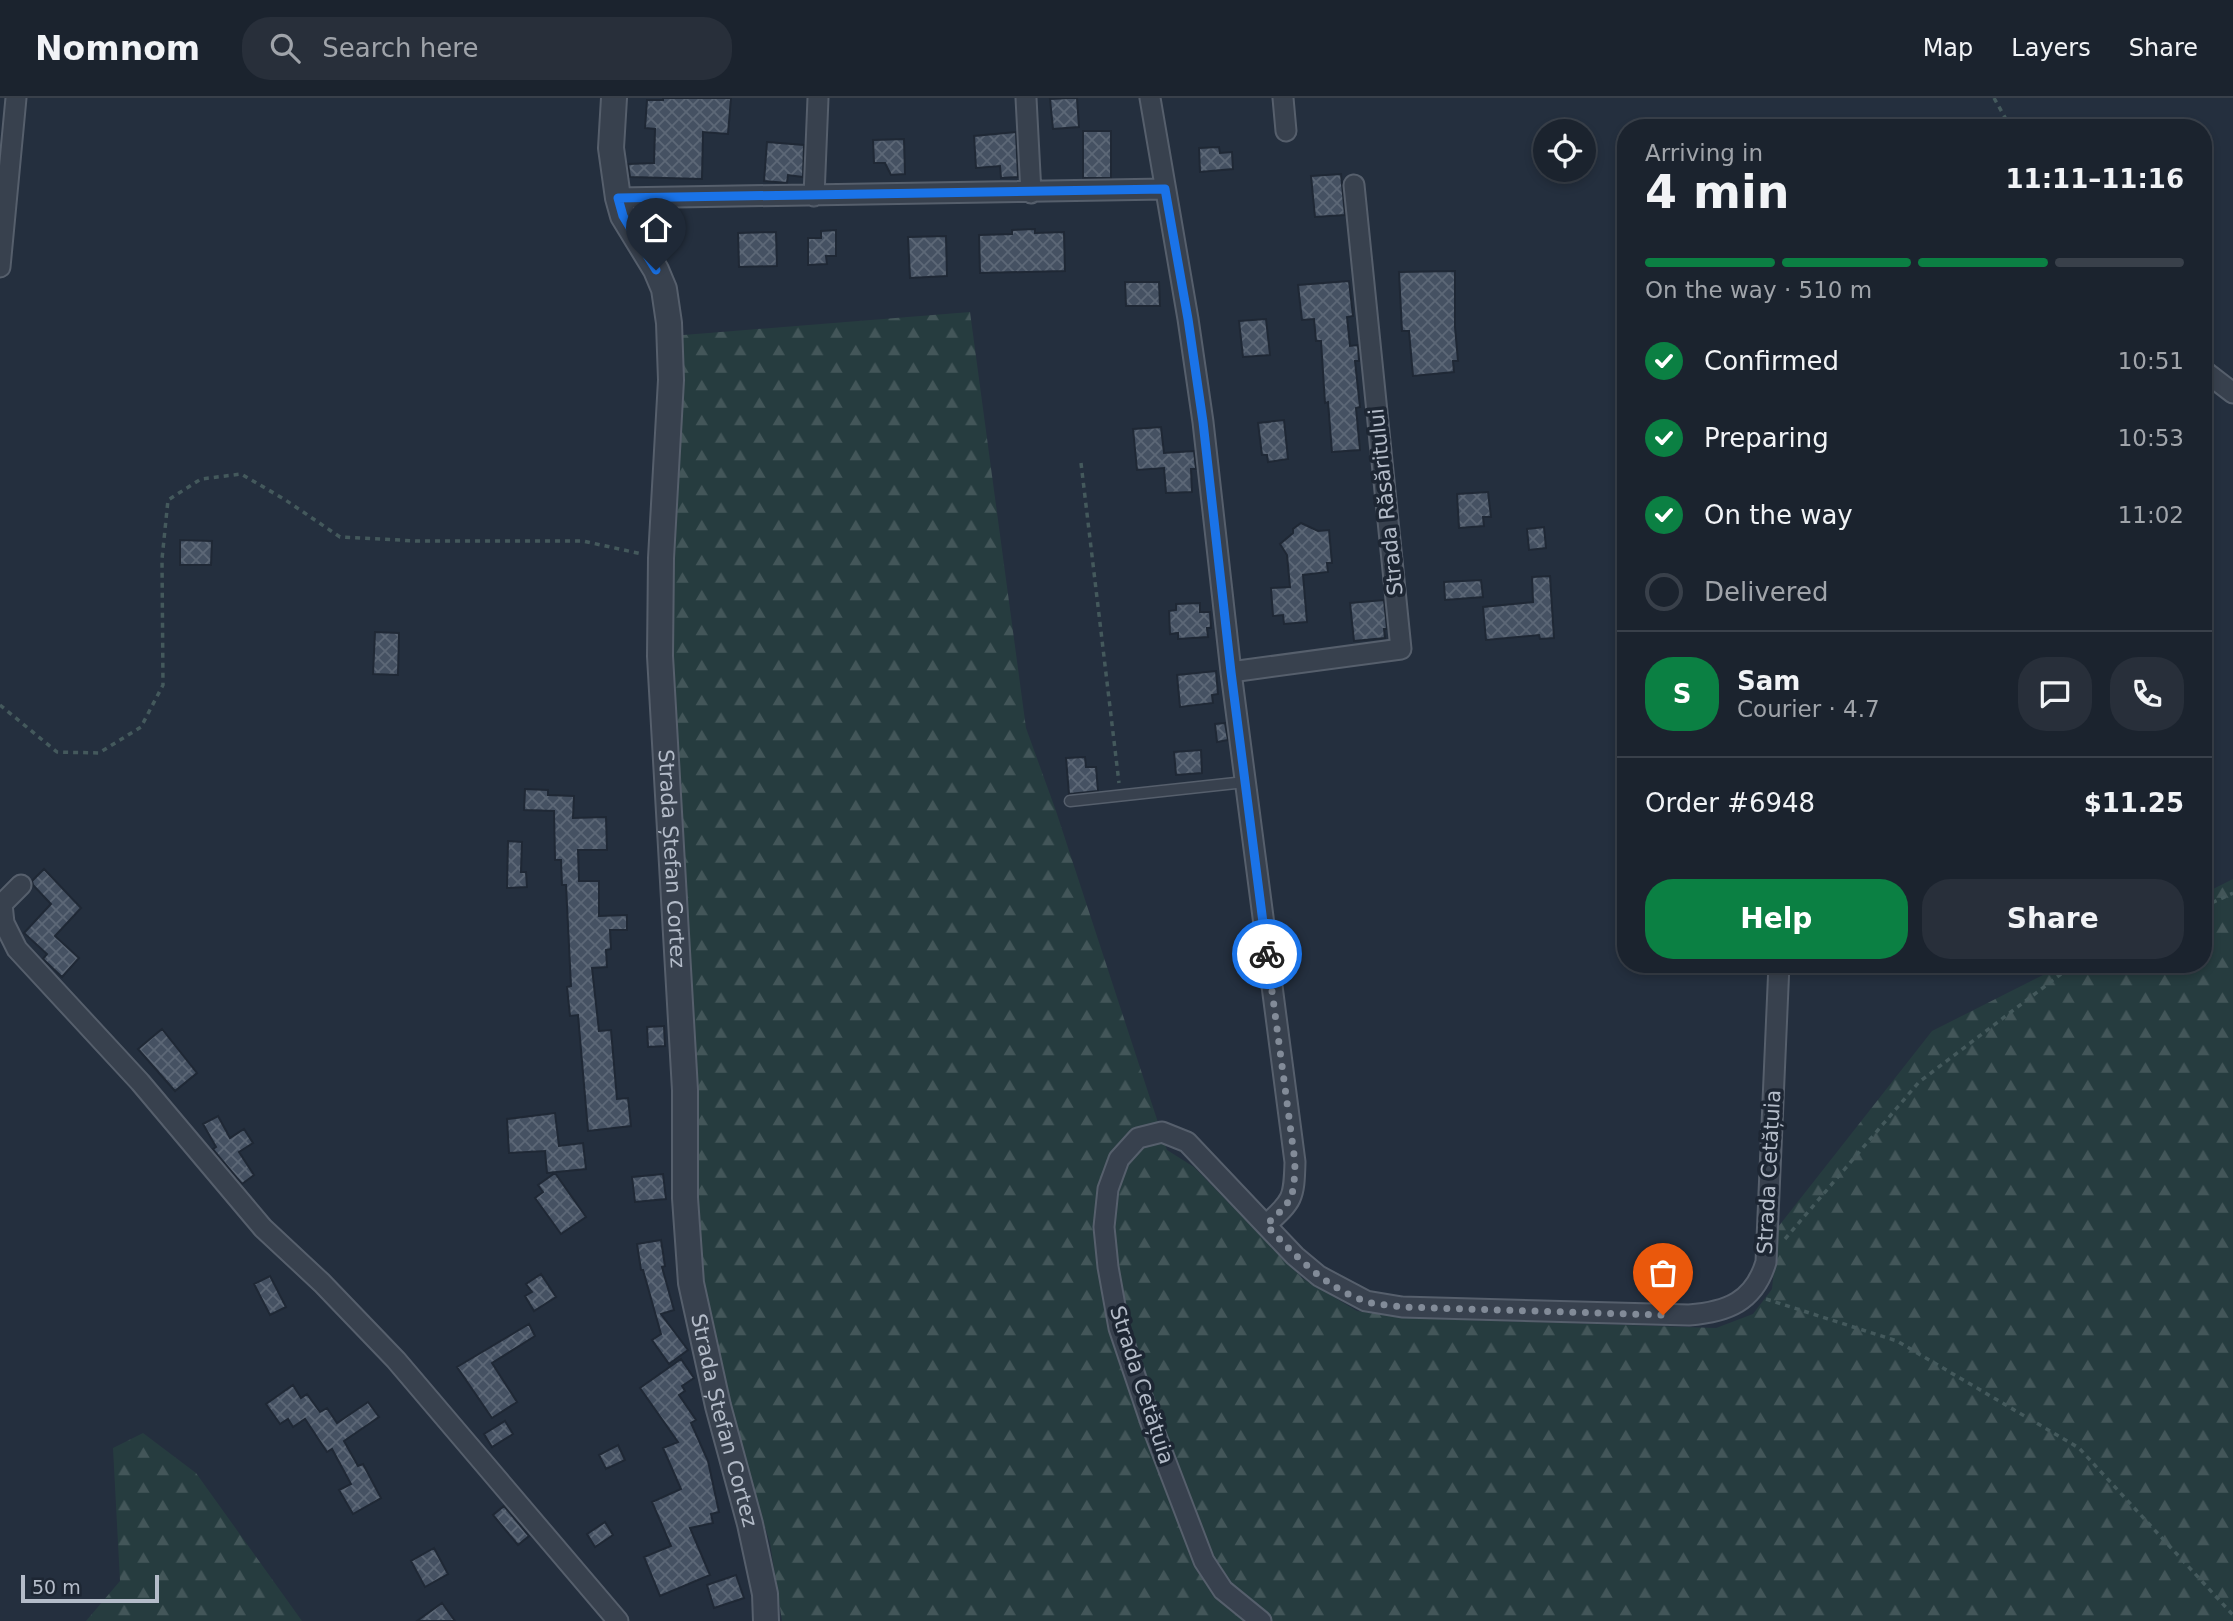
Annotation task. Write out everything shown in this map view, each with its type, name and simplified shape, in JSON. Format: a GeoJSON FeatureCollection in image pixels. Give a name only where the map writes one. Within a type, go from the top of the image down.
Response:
{"type":"FeatureCollection","features":[{"type":"Feature","properties":{"kind":"street"},"geometry":{"type":"LineString","coordinates":[[0,267],[16,98]]}},
{"type":"Feature","properties":{"kind":"street","name":"Strada Ștefan Cortez"},"geometry":{"type":"LineString","coordinates":[[614,98],[611,148],[618,198],[623,216],[656,270],[667,305],[671,380],[661,558],[660,669],[685,1090],[685,1198],[691,1283],[718,1406],[750,1524],[765,1594],[766,1621]]}},
{"type":"Feature","properties":{"kind":"street"},"geometry":{"type":"LineString","coordinates":[[814,196],[818,98]]}},
{"type":"Feature","properties":{"kind":"street"},"geometry":{"type":"LineString","coordinates":[[1026,98],[1031,193]]}},
{"type":"Feature","properties":{"kind":"street"},"geometry":{"type":"LineString","coordinates":[[1150,98],[1203,422],[1231,672],[1295,1162],[1294,1190],[1286,1207],[1266,1225]]}},
{"type":"Feature","properties":{"kind":"street"},"geometry":{"type":"LineString","coordinates":[[1283,98],[1286,131]]}},
{"type":"Feature","properties":{"kind":"street","name":"Strada Răsăritului"},"geometry":{"type":"LineString","coordinates":[[1231,672],[1401,649],[1354,185]]}},
{"type":"Feature","properties":{"kind":"street"},"geometry":{"type":"LineString","coordinates":[[618,198],[1165,189]]}},
{"type":"Feature","properties":{"kind":"street"},"geometry":{"type":"LineString","coordinates":[[2212,377],[2233,393]]}},
{"type":"Feature","properties":{"kind":"street"},"geometry":{"type":"LineString","coordinates":[[21,884],[2,904],[4,923],[17,949],[140,1082],[263,1228],[322,1283],[396,1360],[618,1621]]}},
{"type":"Feature","properties":{"kind":"street","name":"Strada Cetățuia"},"geometry":{"type":"LineString","coordinates":[[1261,1621],[1223,1590],[1204,1561],[1151,1423],[1119,1328],[1104,1227],[1108,1189],[1119,1159],[1138,1138],[1162,1132],[1187,1142],[1295,1256],[1330,1283],[1366,1301],[1402,1307],[1708,1314],[1728,1308],[1749,1294],[1760,1280],[1766,1262],[1779,973]]}},
{"type":"Feature","properties":{"kind":"lane"},"geometry":{"type":"LineString","coordinates":[[1070,801],[1245,782]]}},
{"type":"Feature","properties":{"kind":"path"},"geometry":{"type":"LineString","coordinates":[[1994,98],[2006,119]]}},
{"type":"Feature","properties":{"kind":"path"},"geometry":{"type":"LineString","coordinates":[[1081,463],[1120,796]]}},
{"type":"Feature","properties":{"kind":"path"},"geometry":{"type":"LineString","coordinates":[[0,705],[57,752],[99,753],[141,727],[163,685],[162,559],[168,500],[201,479],[241,474],[340,537],[417,541],[583,541],[661,558]]}},
{"type":"Feature","properties":{"kind":"path"},"geometry":{"type":"LineString","coordinates":[[2212,903],[2233,893]]}},
{"type":"Feature","properties":{"kind":"path"},"geometry":{"type":"LineString","coordinates":[[1766,1262],[1919,1082],[2063,973]]}},
{"type":"Feature","properties":{"kind":"path"},"geometry":{"type":"LineString","coordinates":[[1749,1294],[1897,1341],[2079,1448],[2233,1615]]}},
{"type":"Feature","properties":{"kind":"green space"},"geometry":{"type":"Polygon","coordinates":[[[970,312],[1026,728],[1056,811],[1167,1150],[1194,1167],[1302,1278],[1357,1311],[1436,1319],[1716,1328],[1753,1314],[1772,1289],[1778,1227],[1932,1031],[2047,973],[2212,973],[2212,890],[2233,879],[2233,1621],[782,1621],[770,1543],[690,1281],[670,541],[671,336],[970,312]]]}},
{"type":"Feature","properties":{"kind":"green space"},"geometry":{"type":"Polygon","coordinates":[[[143,1433],[196,1473],[302,1621],[86,1621],[120,1581],[113,1448],[143,1433]]]}},
{"type":"Feature","properties":{"kind":"building"},"geometry":{"type":"Polygon","coordinates":[[[731,98],[728,134],[703,132],[702,179],[630,177],[628,164],[654,163],[655,129],[645,128],[647,100],[731,98]]]}},
{"type":"Feature","properties":{"kind":"building"},"geometry":{"type":"Polygon","coordinates":[[[1077,98],[1079,127],[1053,129],[1050,99],[1077,98]]]}},
{"type":"Feature","properties":{"kind":"building"},"geometry":{"type":"Polygon","coordinates":[[[1083,131],[1111,131],[1111,178],[1083,178],[1083,131]]]}},
{"type":"Feature","properties":{"kind":"building"},"geometry":{"type":"Polygon","coordinates":[[[1016,132],[1018,177],[1001,178],[1000,166],[976,168],[974,136],[1016,132]]]}},
{"type":"Feature","properties":{"kind":"building"},"geometry":{"type":"Polygon","coordinates":[[[904,139],[905,174],[891,175],[885,163],[874,163],[873,140],[904,139]]]}},
{"type":"Feature","properties":{"kind":"building"},"geometry":{"type":"Polygon","coordinates":[[[767,142],[804,145],[803,177],[788,175],[787,183],[764,181],[767,142]]]}},
{"type":"Feature","properties":{"kind":"building"},"geometry":{"type":"Polygon","coordinates":[[[1219,147],[1220,153],[1232,152],[1233,169],[1200,172],[1199,148],[1219,147]]]}},
{"type":"Feature","properties":{"kind":"building"},"geometry":{"type":"Polygon","coordinates":[[[1341,174],[1345,215],[1315,217],[1311,176],[1341,174]]]}},
{"type":"Feature","properties":{"kind":"building"},"geometry":{"type":"Polygon","coordinates":[[[1035,229],[1035,233],[1064,232],[1065,271],[980,273],[979,235],[1012,234],[1012,230],[1035,229]]]}},
{"type":"Feature","properties":{"kind":"building"},"geometry":{"type":"Polygon","coordinates":[[[836,230],[836,256],[826,256],[827,264],[808,265],[808,238],[821,238],[821,231],[836,230]]]}},
{"type":"Feature","properties":{"kind":"building"},"geometry":{"type":"Polygon","coordinates":[[[776,232],[777,266],[739,267],[738,233],[776,232]]]}},
{"type":"Feature","properties":{"kind":"building"},"geometry":{"type":"Polygon","coordinates":[[[946,236],[947,276],[910,278],[908,237],[946,236]]]}},
{"type":"Feature","properties":{"kind":"building"},"geometry":{"type":"Polygon","coordinates":[[[1455,271],[1458,361],[1453,361],[1454,372],[1413,376],[1409,331],[1402,331],[1399,272],[1455,271]]]}},
{"type":"Feature","properties":{"kind":"building"},"geometry":{"type":"Polygon","coordinates":[[[1349,281],[1353,316],[1347,317],[1350,346],[1358,345],[1359,361],[1355,361],[1360,407],[1356,408],[1360,450],[1332,452],[1328,402],[1325,403],[1321,341],[1316,341],[1314,319],[1302,320],[1298,285],[1349,281]]]}},
{"type":"Feature","properties":{"kind":"building"},"geometry":{"type":"Polygon","coordinates":[[[1125,282],[1159,282],[1160,306],[1126,306],[1125,282]]]}},
{"type":"Feature","properties":{"kind":"building"},"geometry":{"type":"Polygon","coordinates":[[[1266,319],[1270,355],[1243,357],[1239,321],[1266,319]]]}},
{"type":"Feature","properties":{"kind":"building"},"geometry":{"type":"Polygon","coordinates":[[[1284,420],[1288,459],[1268,462],[1267,455],[1262,455],[1258,423],[1284,420]]]}},
{"type":"Feature","properties":{"kind":"building"},"geometry":{"type":"Polygon","coordinates":[[[1161,427],[1164,453],[1194,451],[1196,469],[1191,469],[1192,492],[1166,493],[1164,468],[1137,470],[1133,429],[1161,427]]]}},
{"type":"Feature","properties":{"kind":"building"},"geometry":{"type":"Polygon","coordinates":[[[1488,492],[1491,517],[1483,517],[1484,526],[1459,528],[1457,494],[1488,492]]]}},
{"type":"Feature","properties":{"kind":"building"},"geometry":{"type":"Polygon","coordinates":[[[1301,523],[1318,531],[1329,530],[1332,563],[1327,563],[1328,572],[1303,575],[1307,622],[1284,624],[1283,615],[1273,616],[1271,588],[1290,587],[1287,555],[1280,544],[1301,523]]]}},
{"type":"Feature","properties":{"kind":"building"},"geometry":{"type":"Polygon","coordinates":[[[1544,527],[1546,548],[1529,550],[1527,529],[1544,527]]]}},
{"type":"Feature","properties":{"kind":"building"},"geometry":{"type":"Polygon","coordinates":[[[180,540],[212,541],[211,565],[180,565],[180,540]]]}},
{"type":"Feature","properties":{"kind":"building"},"geometry":{"type":"Polygon","coordinates":[[[1550,576],[1554,638],[1540,639],[1539,635],[1486,640],[1483,607],[1533,602],[1532,577],[1550,576]]]}},
{"type":"Feature","properties":{"kind":"building"},"geometry":{"type":"Polygon","coordinates":[[[1481,580],[1483,597],[1445,600],[1444,582],[1481,580]]]}},
{"type":"Feature","properties":{"kind":"building"},"geometry":{"type":"Polygon","coordinates":[[[1384,600],[1387,629],[1384,629],[1385,638],[1354,641],[1350,603],[1384,600]]]}},
{"type":"Feature","properties":{"kind":"building"},"geometry":{"type":"Polygon","coordinates":[[[1200,603],[1200,612],[1210,612],[1211,628],[1207,628],[1208,637],[1178,639],[1178,633],[1170,634],[1169,611],[1176,610],[1176,604],[1200,603]]]}},
{"type":"Feature","properties":{"kind":"building"},"geometry":{"type":"Polygon","coordinates":[[[375,632],[399,633],[398,675],[373,674],[375,632]]]}},
{"type":"Feature","properties":{"kind":"building"},"geometry":{"type":"Polygon","coordinates":[[[1216,671],[1218,694],[1212,695],[1213,703],[1180,707],[1177,675],[1216,671]]]}},
{"type":"Feature","properties":{"kind":"building"},"geometry":{"type":"Polygon","coordinates":[[[1225,723],[1228,740],[1217,742],[1215,724],[1225,723]]]}},
{"type":"Feature","properties":{"kind":"building"},"geometry":{"type":"Polygon","coordinates":[[[1201,750],[1202,773],[1176,775],[1174,752],[1201,750]]]}},
{"type":"Feature","properties":{"kind":"building"},"geometry":{"type":"Polygon","coordinates":[[[1085,757],[1086,767],[1096,767],[1098,791],[1069,794],[1066,758],[1085,757]]]}},
{"type":"Feature","properties":{"kind":"building"},"geometry":{"type":"Polygon","coordinates":[[[525,789],[548,790],[548,795],[574,796],[573,818],[606,817],[607,850],[578,850],[579,881],[599,881],[599,916],[627,915],[627,930],[610,930],[611,949],[606,950],[607,967],[592,968],[599,1031],[611,1030],[617,1099],[628,1098],[631,1126],[588,1131],[578,1015],[570,1016],[567,987],[571,986],[566,885],[562,885],[561,860],[555,860],[554,811],[524,810],[525,789]]]}},
{"type":"Feature","properties":{"kind":"building"},"geometry":{"type":"Polygon","coordinates":[[[508,841],[522,842],[521,872],[526,872],[527,887],[507,888],[508,841]]]}},
{"type":"Feature","properties":{"kind":"building"},"geometry":{"type":"Polygon","coordinates":[[[44,869],[81,908],[55,936],[79,958],[62,977],[43,959],[47,954],[24,933],[51,904],[32,881],[44,869]]]}},
{"type":"Feature","properties":{"kind":"building"},"geometry":{"type":"Polygon","coordinates":[[[664,1026],[665,1046],[648,1047],[647,1027],[664,1026]]]}},
{"type":"Feature","properties":{"kind":"building"},"geometry":{"type":"Polygon","coordinates":[[[162,1029],[197,1073],[175,1091],[138,1049],[162,1029]]]}},
{"type":"Feature","properties":{"kind":"building"},"geometry":{"type":"Polygon","coordinates":[[[555,1113],[559,1146],[583,1143],[586,1169],[547,1173],[545,1151],[509,1153],[507,1119],[555,1113]]]}},
{"type":"Feature","properties":{"kind":"building"},"geometry":{"type":"Polygon","coordinates":[[[218,1116],[230,1138],[244,1129],[253,1143],[239,1152],[254,1175],[242,1184],[213,1149],[216,1147],[203,1124],[218,1116]]]}},
{"type":"Feature","properties":{"kind":"building"},"geometry":{"type":"Polygon","coordinates":[[[555,1173],[586,1217],[561,1234],[535,1198],[543,1192],[538,1185],[555,1173]]]}},
{"type":"Feature","properties":{"kind":"building"},"geometry":{"type":"Polygon","coordinates":[[[663,1174],[666,1199],[635,1202],[632,1177],[663,1174]]]}},
{"type":"Feature","properties":{"kind":"building"},"geometry":{"type":"Polygon","coordinates":[[[661,1240],[665,1266],[662,1267],[674,1310],[661,1314],[688,1350],[669,1364],[652,1340],[661,1334],[641,1270],[637,1244],[661,1240]]]}},
{"type":"Feature","properties":{"kind":"building"},"geometry":{"type":"Polygon","coordinates":[[[541,1274],[556,1297],[534,1311],[525,1296],[532,1292],[526,1284],[541,1274]]]}},
{"type":"Feature","properties":{"kind":"building"},"geometry":{"type":"Polygon","coordinates":[[[270,1276],[286,1307],[270,1315],[254,1284],[270,1276]]]}},
{"type":"Feature","properties":{"kind":"building"},"geometry":{"type":"Polygon","coordinates":[[[529,1324],[535,1336],[492,1363],[517,1402],[492,1418],[457,1367],[529,1324]]]}},
{"type":"Feature","properties":{"kind":"building"},"geometry":{"type":"Polygon","coordinates":[[[681,1359],[694,1378],[682,1386],[685,1391],[679,1395],[696,1420],[691,1423],[708,1461],[719,1512],[711,1514],[713,1523],[690,1528],[710,1575],[660,1596],[644,1557],[671,1546],[652,1502],[681,1489],[663,1448],[678,1442],[640,1388],[681,1359]]]}},
{"type":"Feature","properties":{"kind":"building"},"geometry":{"type":"Polygon","coordinates":[[[293,1385],[301,1398],[307,1394],[320,1412],[327,1408],[337,1423],[368,1402],[379,1417],[344,1441],[358,1466],[363,1464],[381,1498],[353,1514],[339,1490],[351,1484],[332,1449],[327,1452],[305,1419],[293,1427],[288,1419],[280,1424],[266,1404],[293,1385]]]}},
{"type":"Feature","properties":{"kind":"building"},"geometry":{"type":"Polygon","coordinates":[[[505,1421],[513,1434],[492,1447],[484,1434],[505,1421]]]}},
{"type":"Feature","properties":{"kind":"building"},"geometry":{"type":"Polygon","coordinates":[[[618,1445],[625,1460],[606,1469],[599,1455],[618,1445]]]}},
{"type":"Feature","properties":{"kind":"building"},"geometry":{"type":"Polygon","coordinates":[[[504,1506],[529,1536],[518,1545],[493,1515],[504,1506]]]}},
{"type":"Feature","properties":{"kind":"building"},"geometry":{"type":"Polygon","coordinates":[[[605,1522],[613,1535],[595,1547],[587,1534],[605,1522]]]}},
{"type":"Feature","properties":{"kind":"building"},"geometry":{"type":"Polygon","coordinates":[[[434,1548],[448,1574],[425,1587],[411,1561],[434,1548]]]}},
{"type":"Feature","properties":{"kind":"building"},"geometry":{"type":"Polygon","coordinates":[[[736,1575],[744,1598],[714,1608],[707,1585],[736,1575]]]}},
{"type":"Feature","properties":{"kind":"building"},"geometry":{"type":"Polygon","coordinates":[[[442,1603],[455,1621],[417,1621],[442,1603]]]}},
{"type":"Feature","properties":{"kind":"way so far"},"geometry":{"type":"LineString","coordinates":[[1267,954],[1295,1162],[1294,1190],[1286,1207],[1266,1225],[1295,1256],[1319,1276],[1342,1290],[1366,1301],[1402,1307],[1663,1315]]}},
{"type":"Feature","properties":{"kind":"route"},"geometry":{"type":"LineString","coordinates":[[656,270],[623,216],[618,198],[1165,189],[1203,422],[1267,954]]}}]}
